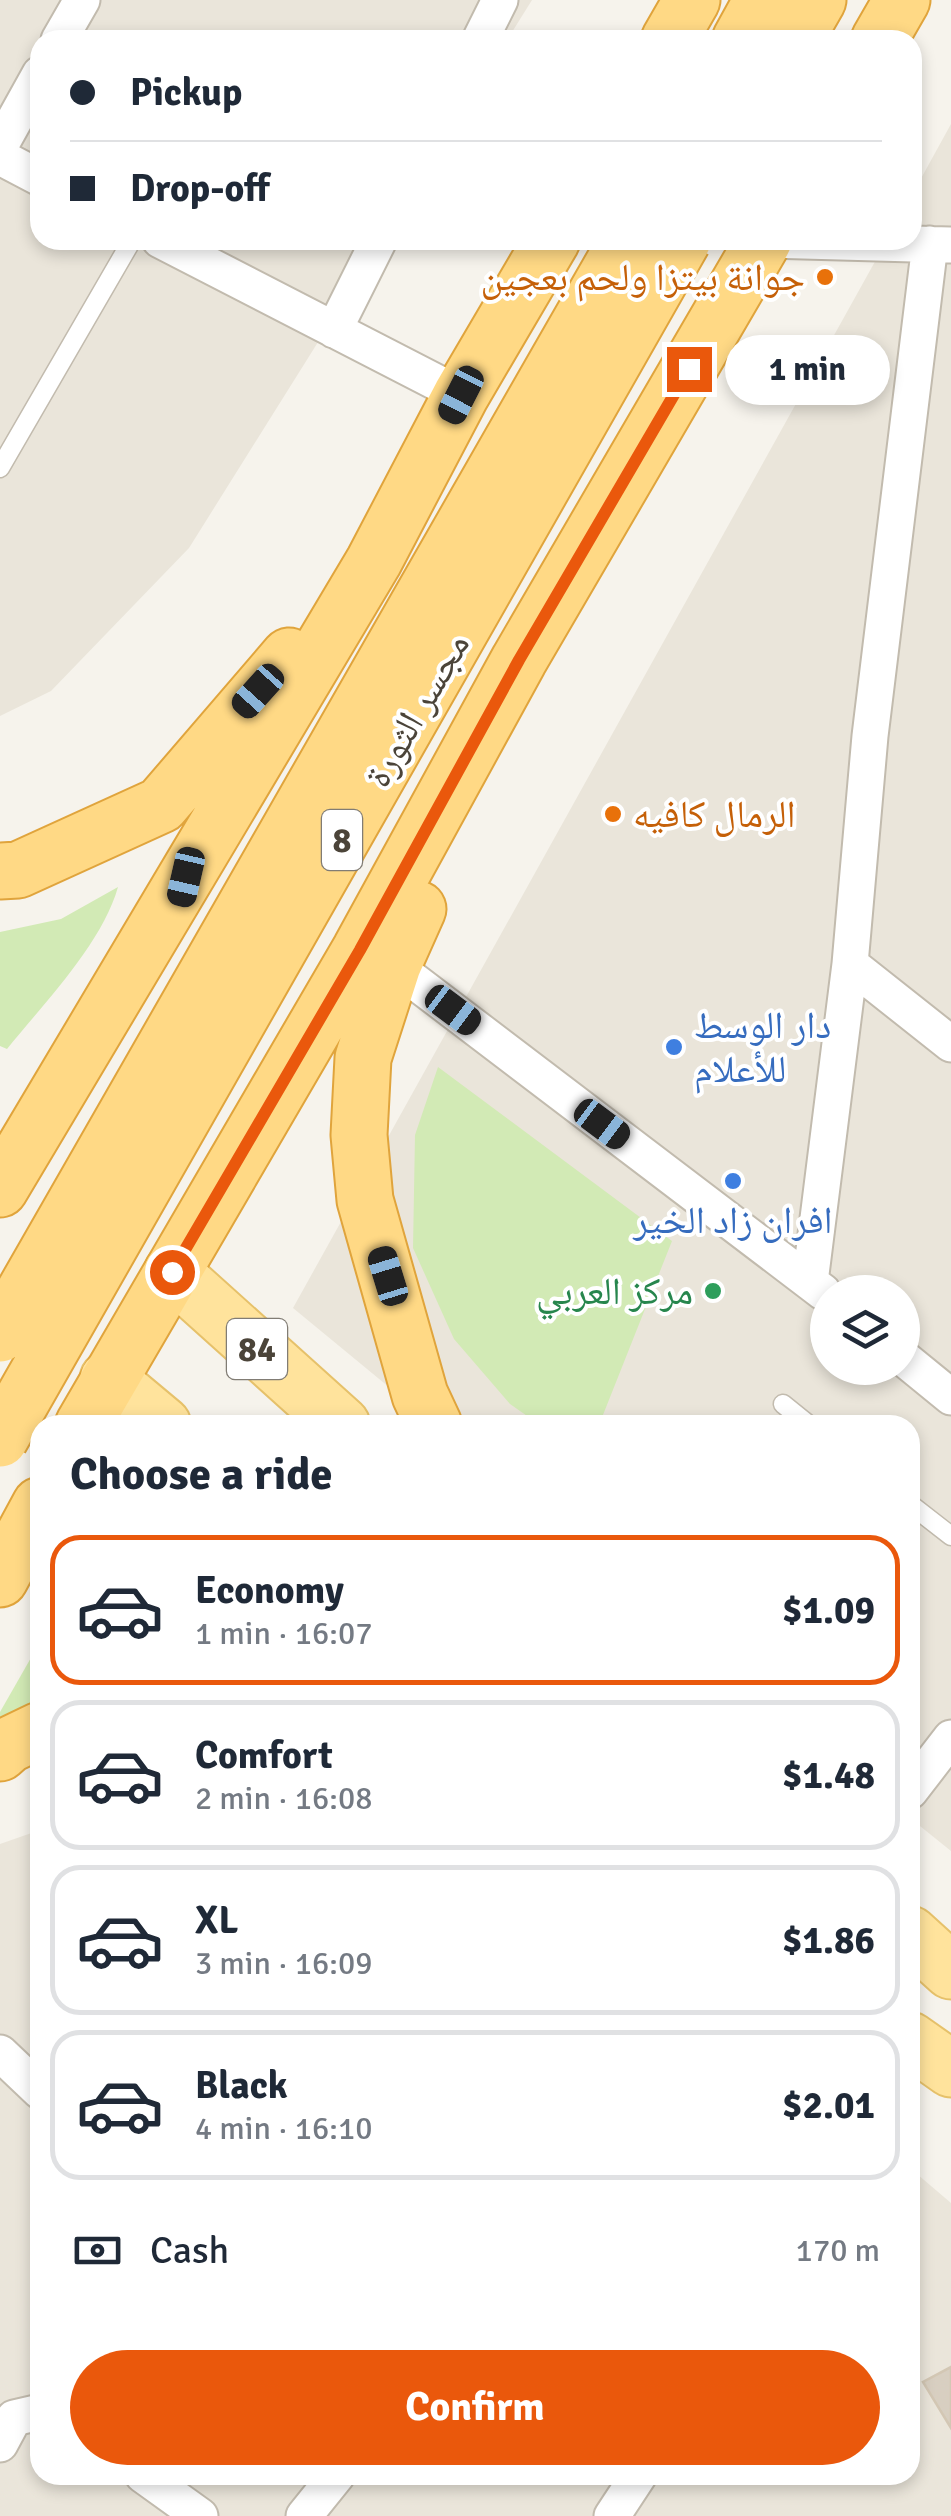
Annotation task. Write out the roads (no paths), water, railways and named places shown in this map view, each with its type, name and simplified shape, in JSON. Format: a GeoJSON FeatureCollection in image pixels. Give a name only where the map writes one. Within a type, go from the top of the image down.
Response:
{"type":"FeatureCollection","features":[{"type":"Feature","properties":{"kind":"highway"},"geometry":{"type":"LineString","coordinates":[[675,30],[692,0]]}},
{"type":"Feature","properties":{"kind":"highway"},"geometry":{"type":"LineString","coordinates":[[746,30],[762,0]]}},
{"type":"Feature","properties":{"kind":"highway"},"geometry":{"type":"LineString","coordinates":[[801,30],[818,0]]}},
{"type":"Feature","properties":{"kind":"highway"},"geometry":{"type":"LineString","coordinates":[[885,30],[902,0]]}},
{"type":"Feature","properties":{"kind":"highway"},"geometry":{"type":"LineString","coordinates":[[7,1159],[186,877],[374,561],[461,395],[546,250]]}},
{"type":"Feature","properties":{"kind":"highway","name":"مجسر الثورة"},"geometry":{"type":"LineString","coordinates":[[0,1334],[620,250]]}},
{"type":"Feature","properties":{"kind":"highway","name":"مجسر الثورة"},"geometry":{"type":"LineString","coordinates":[[0,1439],[677,250]]}},
{"type":"Feature","properties":{"kind":"highway"},"geometry":{"type":"LineString","coordinates":[[0,1298],[96,1402],[172,1272],[432,878],[519,660],[759,250]]}},
{"type":"Feature","properties":{"kind":"highway"},"geometry":{"type":"LineString","coordinates":[[0,871],[18,870],[161,805],[374,561]]}},
{"type":"Feature","properties":{"kind":"highway"},"geometry":{"type":"LineString","coordinates":[[186,877],[180,901],[186,931],[220,964],[243,976],[294,989],[377,958]]}},
{"type":"Feature","properties":{"kind":"highway"},"geometry":{"type":"LineString","coordinates":[[377,958],[363,1058],[359,1135],[365,1200],[420,1395],[429,1415]]}},
{"type":"Feature","properties":{"kind":"highway","name":"84"},"geometry":{"type":"LineString","coordinates":[[7,1159],[172,1272]]}},
{"type":"Feature","properties":{"kind":"highway"},"geometry":{"type":"LineString","coordinates":[[0,1579],[30,1523]]}},
{"type":"Feature","properties":{"kind":"highway"},"geometry":{"type":"LineString","coordinates":[[0,1753],[30,1735]]}},
{"type":"Feature","properties":{"kind":"main road","name":"84"},"geometry":{"type":"LineString","coordinates":[[172,1272],[331,1415]]}},
{"type":"Feature","properties":{"kind":"main road"},"geometry":{"type":"LineString","coordinates":[[96,1402],[134,1415]]}},
{"type":"Feature","properties":{"kind":"main road"},"geometry":{"type":"LineString","coordinates":[[920,1943],[951,1971]]}},
{"type":"Feature","properties":{"kind":"main road"},"geometry":{"type":"LineString","coordinates":[[920,2047],[951,2070]]}},
{"type":"Feature","properties":{"kind":"street"},"geometry":{"type":"LineString","coordinates":[[65,30],[82,0]]}},
{"type":"Feature","properties":{"kind":"street"},"geometry":{"type":"LineString","coordinates":[[485,30],[500,0]]}},
{"type":"Feature","properties":{"kind":"street"},"geometry":{"type":"LineString","coordinates":[[0,146],[30,92]]}},
{"type":"Feature","properties":{"kind":"street"},"geometry":{"type":"LineString","coordinates":[[0,158],[30,173]]}},
{"type":"Feature","properties":{"kind":"street"},"geometry":{"type":"LineString","coordinates":[[820,1275],[870,736],[940,244]]}},
{"type":"Feature","properties":{"kind":"street"},"geometry":{"type":"LineString","coordinates":[[179,250],[461,395]]}},
{"type":"Feature","properties":{"kind":"street"},"geometry":{"type":"LineString","coordinates":[[334,330],[374,250]]}},
{"type":"Feature","properties":{"kind":"street"},"geometry":{"type":"LineString","coordinates":[[377,958],[810,1282]]}},
{"type":"Feature","properties":{"kind":"street"},"geometry":{"type":"LineString","coordinates":[[850,964],[951,1044]]}},
{"type":"Feature","properties":{"kind":"street"},"geometry":{"type":"LineString","coordinates":[[920,1372],[951,1397]]}},
{"type":"Feature","properties":{"kind":"street"},"geometry":{"type":"LineString","coordinates":[[920,1778],[951,1738]]}},
{"type":"Feature","properties":{"kind":"street"},"geometry":{"type":"LineString","coordinates":[[0,2053],[30,2082]]}},
{"type":"Feature","properties":{"kind":"street"},"geometry":{"type":"LineString","coordinates":[[0,2444],[14,2418],[30,2414]]}},
{"type":"Feature","properties":{"kind":"street"},"geometry":{"type":"LineString","coordinates":[[157,2485],[200,2516]]}},
{"type":"Feature","properties":{"kind":"street"},"geometry":{"type":"LineString","coordinates":[[304,2516],[329,2485]]}},
{"type":"Feature","properties":{"kind":"street"},"geometry":{"type":"LineString","coordinates":[[612,2516],[632,2485]]}},
{"type":"Feature","properties":{"kind":"lane"},"geometry":{"type":"LineString","coordinates":[[0,468],[126,250]]}},
{"type":"Feature","properties":{"kind":"lane"},"geometry":{"type":"LineString","coordinates":[[783,1404],[797,1415]]}},
{"type":"Feature","properties":{"kind":"lane"},"geometry":{"type":"LineString","coordinates":[[920,1512],[951,1536]]}},
{"type":"Feature","properties":{"kind":"place","name":"جوانة بيتزا ولحم بعجين"},"geometry":{"type":"Point","coordinates":[825,277]}},
{"type":"Feature","properties":{"kind":"place","name":"الرمال كافيه"},"geometry":{"type":"Point","coordinates":[613,814]}},
{"type":"Feature","properties":{"kind":"place","name":"دار الوسط للأعلام"},"geometry":{"type":"Point","coordinates":[674,1047]}},
{"type":"Feature","properties":{"kind":"place","name":"افران زاد الخير"},"geometry":{"type":"Point","coordinates":[733,1181]}},
{"type":"Feature","properties":{"kind":"place","name":"مركز العربي"},"geometry":{"type":"Point","coordinates":[713,1291]}}]}
